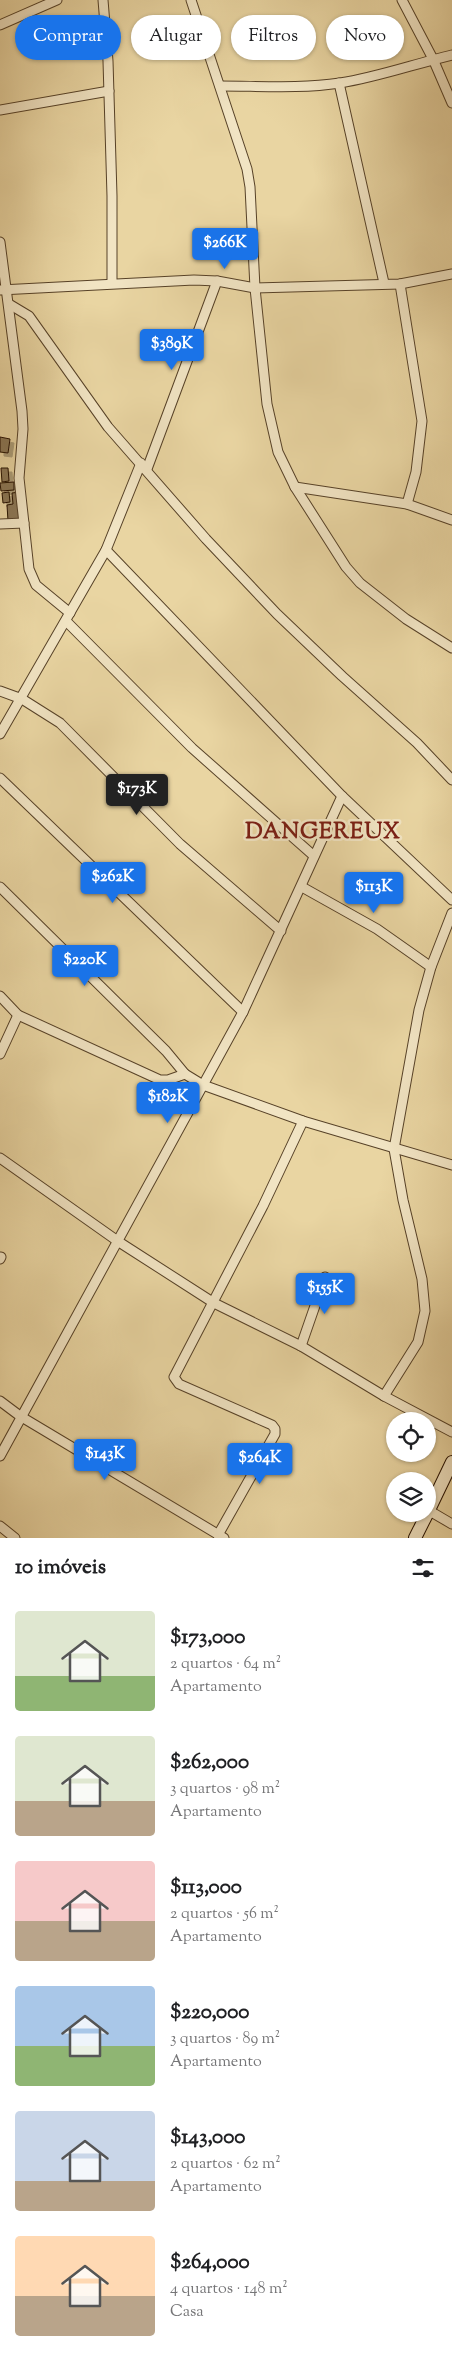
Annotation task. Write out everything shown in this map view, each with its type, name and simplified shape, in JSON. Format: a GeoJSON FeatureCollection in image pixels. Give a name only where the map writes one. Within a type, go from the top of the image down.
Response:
{"type":"FeatureCollection","features":[{"type":"Feature","properties":{"kind":"main road"},"geometry":{"type":"LineString","coordinates":[[436,1494],[452,1462]]}},
{"type":"Feature","properties":{"kind":"main road"},"geometry":{"type":"LineString","coordinates":[[415,1538],[422,1522]]}},
{"type":"Feature","properties":{"kind":"street"},"geometry":{"type":"LineString","coordinates":[[0,25],[39,4],[57,0]]}},
{"type":"Feature","properties":{"kind":"street"},"geometry":{"type":"LineString","coordinates":[[103,0],[107,35],[109,91],[112,283]]}},
{"type":"Feature","properties":{"kind":"street"},"geometry":{"type":"LineString","coordinates":[[190,0],[243,153],[248,178],[255,288],[270,427],[278,452],[295,487],[346,567],[360,583],[406,619],[452,648]]}},
{"type":"Feature","properties":{"kind":"street"},"geometry":{"type":"LineString","coordinates":[[402,0],[433,59],[452,103]]}},
{"type":"Feature","properties":{"kind":"street"},"geometry":{"type":"LineString","coordinates":[[220,86],[288,86],[338,83],[389,73],[452,55]]}},
{"type":"Feature","properties":{"kind":"street"},"geometry":{"type":"LineString","coordinates":[[338,83],[384,283]]}},
{"type":"Feature","properties":{"kind":"street"},"geometry":{"type":"LineString","coordinates":[[0,110],[109,91]]}},
{"type":"Feature","properties":{"kind":"street"},"geometry":{"type":"LineString","coordinates":[[0,242],[3,290],[9,304],[22,411],[19,478],[31,578],[192,748],[314,856]]}},
{"type":"Feature","properties":{"kind":"street"},"geometry":{"type":"LineString","coordinates":[[3,290],[112,283],[218,281],[255,288],[400,284],[452,274]]}},
{"type":"Feature","properties":{"kind":"street"},"geometry":{"type":"LineString","coordinates":[[0,734],[22,699],[106,550],[144,466],[218,281]]}},
{"type":"Feature","properties":{"kind":"street"},"geometry":{"type":"LineString","coordinates":[[400,284],[422,420],[416,472],[407,504]]}},
{"type":"Feature","properties":{"kind":"street"},"geometry":{"type":"LineString","coordinates":[[9,304],[29,316],[108,428],[144,466],[206,539],[277,614],[342,676],[417,743],[452,780]]}},
{"type":"Feature","properties":{"kind":"street"},"geometry":{"type":"LineString","coordinates":[[295,487],[407,504],[452,520]]}},
{"type":"Feature","properties":{"kind":"street"},"geometry":{"type":"LineString","coordinates":[[0,524],[24,523]]}},
{"type":"Feature","properties":{"kind":"street"},"geometry":{"type":"LineString","coordinates":[[106,550],[342,796],[452,900]]}},
{"type":"Feature","properties":{"kind":"street"},"geometry":{"type":"LineString","coordinates":[[0,691],[22,699],[60,723],[180,844],[281,931]]}},
{"type":"Feature","properties":{"kind":"street"},"geometry":{"type":"LineString","coordinates":[[0,778],[243,1012]]}},
{"type":"Feature","properties":{"kind":"street"},"geometry":{"type":"LineString","coordinates":[[0,1456],[20,1416],[119,1242],[243,1012],[302,887],[342,796]]}},
{"type":"Feature","properties":{"kind":"street"},"geometry":{"type":"LineString","coordinates":[[0,887],[166,1050],[185,1074],[203,1085],[303,1121],[452,1165]]}},
{"type":"Feature","properties":{"kind":"street"},"geometry":{"type":"LineString","coordinates":[[302,887],[377,929],[430,967]]}},
{"type":"Feature","properties":{"kind":"street"},"geometry":{"type":"LineString","coordinates":[[384,1396],[418,1342],[425,1311],[422,1279],[403,1200],[394,1148],[419,1010],[430,967],[452,913]]}},
{"type":"Feature","properties":{"kind":"street"},"geometry":{"type":"LineString","coordinates":[[0,996],[18,1015],[160,1080],[168,1080],[185,1074]]}},
{"type":"Feature","properties":{"kind":"street"},"geometry":{"type":"LineString","coordinates":[[0,1054],[18,1015]]}},
{"type":"Feature","properties":{"kind":"street"},"geometry":{"type":"LineString","coordinates":[[0,1401],[20,1416],[221,1536],[275,1434],[275,1429],[272,1425],[175,1381],[176,1374],[263,1206],[303,1121]]}},
{"type":"Feature","properties":{"kind":"street"},"geometry":{"type":"LineString","coordinates":[[0,1158],[119,1242],[214,1303],[301,1346],[384,1396],[452,1432]]}},
{"type":"Feature","properties":{"kind":"street"},"geometry":{"type":"LineString","coordinates":[[301,1346],[325,1277]]}},
{"type":"Feature","properties":{"kind":"street"},"geometry":{"type":"LineString","coordinates":[[436,1516],[452,1524]]}},
{"type":"Feature","properties":{"kind":"street"},"geometry":{"type":"LineString","coordinates":[[0,1526],[16,1538]]}},
{"type":"Feature","properties":{"kind":"building"},"geometry":{"type":"Polygon","coordinates":[[[0,437],[10,439],[8,453],[0,452],[0,437]]]}},
{"type":"Feature","properties":{"kind":"building"},"geometry":{"type":"Polygon","coordinates":[[[1,468],[8,468],[9,481],[2,482],[1,468]]]}},
{"type":"Feature","properties":{"kind":"building"},"geometry":{"type":"Polygon","coordinates":[[[14,482],[14,490],[1,491],[0,483],[14,482]]]}},
{"type":"Feature","properties":{"kind":"building"},"geometry":{"type":"Polygon","coordinates":[[[9,492],[10,502],[3,503],[2,493],[9,492]]]}},
{"type":"Feature","properties":{"kind":"building"},"geometry":{"type":"Polygon","coordinates":[[[20,492],[22,520],[8,521],[7,505],[13,504],[12,493],[20,492]]]}},
{"type":"Feature","properties":{"kind":"district","name":"DANGEREUX"},"geometry":{"type":"Point","coordinates":[323,830]}}]}
